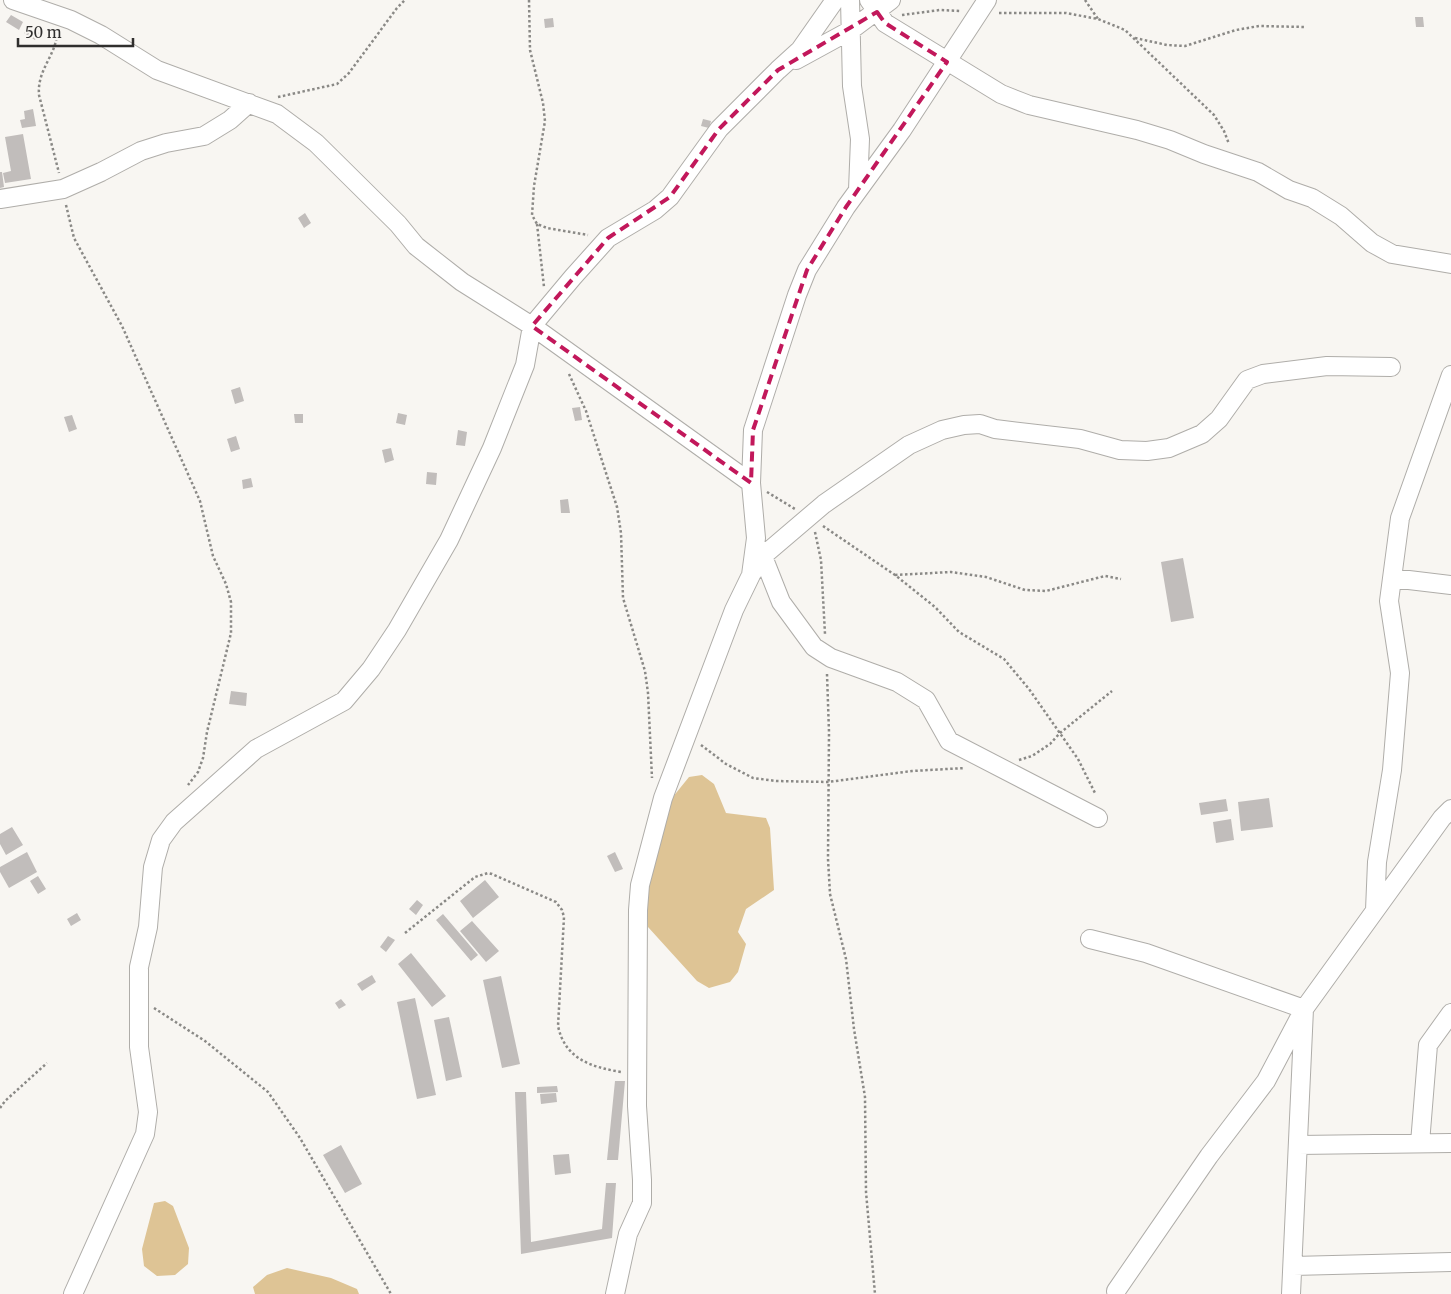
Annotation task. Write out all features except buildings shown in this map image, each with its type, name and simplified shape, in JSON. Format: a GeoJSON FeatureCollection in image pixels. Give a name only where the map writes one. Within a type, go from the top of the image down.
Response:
{"type":"FeatureCollection","features":[{"type":"Feature","properties":{"kind":"street"},"geometry":{"type":"LineString","coordinates":[[13,0],[71,20],[101,35],[157,70],[277,114],[316,143],[398,224],[416,246],[462,282],[532,326],[751,483]]}},
{"type":"Feature","properties":{"kind":"street"},"geometry":{"type":"LineString","coordinates":[[73,1294],[146,1134],[148,1112],[139,1047],[139,967],[148,927],[153,867],[161,840],[174,822],[256,748],[344,702],[371,669],[397,630],[449,540],[492,448],[525,365],[532,326],[608,238],[655,210],[670,197],[719,129],[800,50],[835,0]]}},
{"type":"Feature","properties":{"kind":"street"},"geometry":{"type":"LineString","coordinates":[[850,0],[852,86],[860,139],[858,190]]}},
{"type":"Feature","properties":{"kind":"street"},"geometry":{"type":"LineString","coordinates":[[778,70],[851,30],[891,0]]}},
{"type":"Feature","properties":{"kind":"street"},"geometry":{"type":"LineString","coordinates":[[751,575],[756,538],[751,483],[753,430],[807,270],[846,207],[902,130],[983,6]]}},
{"type":"Feature","properties":{"kind":"street"},"geometry":{"type":"LineString","coordinates":[[876,10],[892,28],[1001,94],[1029,105],[1137,130],[1170,140],[1204,154],[1258,172],[1289,190],[1312,198],[1341,216],[1372,243],[1392,254],[1451,264]]}},
{"type":"Feature","properties":{"kind":"street"},"geometry":{"type":"LineString","coordinates":[[0,199],[62,189],[101,172],[141,151],[166,143],[204,136],[230,120],[249,103]]}},
{"type":"Feature","properties":{"kind":"street"},"geometry":{"type":"LineString","coordinates":[[615,1294],[628,1234],[642,1203],[637,1106],[638,910],[640,885],[663,798],[686,736],[734,610],[751,575],[763,556],[824,504],[910,445],[942,430],[964,425],[980,424],[995,429],[1080,439],[1120,450],[1147,451],[1169,448],[1202,434],[1219,419],[1247,380],[1263,374],[1327,366],[1391,367]]}},
{"type":"Feature","properties":{"kind":"street"},"geometry":{"type":"LineString","coordinates":[[1376,910],[1377,862],[1392,770],[1400,673],[1389,601],[1400,518],[1451,375]]}},
{"type":"Feature","properties":{"kind":"street"},"geometry":{"type":"LineString","coordinates":[[756,538],[781,602],[814,647],[831,658],[897,682],[926,700],[949,741],[1098,818]]}},
{"type":"Feature","properties":{"kind":"street"},"geometry":{"type":"LineString","coordinates":[[1392,578],[1451,585]]}},
{"type":"Feature","properties":{"kind":"street"},"geometry":{"type":"LineString","coordinates":[[1116,1291],[1209,1156],[1266,1081],[1304,1009],[1442,818],[1451,809]]}},
{"type":"Feature","properties":{"kind":"street"},"geometry":{"type":"LineString","coordinates":[[1090,939],[1146,953],[1304,1009]]}},
{"type":"Feature","properties":{"kind":"street"},"geometry":{"type":"LineString","coordinates":[[1291,1294],[1304,1009]]}},
{"type":"Feature","properties":{"kind":"street"},"geometry":{"type":"LineString","coordinates":[[1420,1143],[1428,1046],[1451,1013]]}},
{"type":"Feature","properties":{"kind":"street"},"geometry":{"type":"LineString","coordinates":[[1298,1145],[1451,1143]]}},
{"type":"Feature","properties":{"kind":"street"},"geometry":{"type":"LineString","coordinates":[[1292,1266],[1451,1262]]}},
{"type":"Feature","properties":{"kind":"path"},"geometry":{"type":"LineString","coordinates":[[276,97],[337,84],[349,73],[396,8],[405,0]]}},
{"type":"Feature","properties":{"kind":"path"},"geometry":{"type":"LineString","coordinates":[[529,0],[530,50],[543,103],[545,121],[533,196],[532,215],[537,224],[546,309]]}},
{"type":"Feature","properties":{"kind":"path"},"geometry":{"type":"LineString","coordinates":[[1084,0],[1098,19]]}},
{"type":"Feature","properties":{"kind":"path"},"geometry":{"type":"LineString","coordinates":[[876,10],[916,12],[983,6],[1066,13],[1098,19],[1125,30],[1214,115],[1224,131],[1236,164]]}},
{"type":"Feature","properties":{"kind":"path"},"geometry":{"type":"LineString","coordinates":[[41,9],[54,24],[58,33],[56,43],[40,74],[39,95],[74,238],[122,326],[200,501],[213,556],[226,584],[231,602],[231,633],[207,732],[203,758],[198,772],[185,790]]}},
{"type":"Feature","properties":{"kind":"path"},"geometry":{"type":"LineString","coordinates":[[1134,38],[1167,45],[1185,46],[1236,30],[1259,26],[1305,27]]}},
{"type":"Feature","properties":{"kind":"path"},"geometry":{"type":"LineString","coordinates":[[537,224],[547,228],[608,238]]}},
{"type":"Feature","properties":{"kind":"path"},"geometry":{"type":"LineString","coordinates":[[567,368],[586,411],[617,507],[621,534],[623,598],[645,671],[648,693],[652,779]]}},
{"type":"Feature","properties":{"kind":"path"},"geometry":{"type":"LineString","coordinates":[[751,483],[849,542],[935,607],[958,632],[1004,659],[1029,689],[1078,759],[1095,793]]}},
{"type":"Feature","properties":{"kind":"path"},"geometry":{"type":"LineString","coordinates":[[809,517],[817,535],[821,560],[829,732],[828,859],[830,894],[846,959],[854,1029],[865,1097],[866,1192],[875,1294]]}},
{"type":"Feature","properties":{"kind":"path"},"geometry":{"type":"LineString","coordinates":[[895,575],[951,572],[986,577],[1025,590],[1046,591],[1105,576],[1121,579]]}},
{"type":"Feature","properties":{"kind":"path"},"geometry":{"type":"LineString","coordinates":[[999,767],[1032,756],[1050,744],[1060,733],[1112,691]]}},
{"type":"Feature","properties":{"kind":"path"},"geometry":{"type":"LineString","coordinates":[[686,736],[726,764],[753,778],[776,781],[828,782],[912,771],[970,768]]}},
{"type":"Feature","properties":{"kind":"path"},"geometry":{"type":"LineString","coordinates":[[405,933],[475,877],[488,873],[556,902],[562,910],[564,917],[558,1026],[560,1037],[567,1049],[579,1059],[598,1068],[628,1073],[637,1071]]}},
{"type":"Feature","properties":{"kind":"path"},"geometry":{"type":"LineString","coordinates":[[138,1001],[160,1010],[205,1041],[268,1092],[300,1138],[391,1294]]}},
{"type":"Feature","properties":{"kind":"path"},"geometry":{"type":"LineString","coordinates":[[0,1108],[5,1101],[47,1063]]}},
{"type":"Feature","properties":{"kind":"highlighted area"},"geometry":{"type":"Polygon","coordinates":[[[877,12],[885,23],[947,62],[846,207],[807,270],[753,430],[751,483],[532,326],[608,238],[670,197],[719,129],[778,70],[877,12]]]}},
{"type":"Feature","properties":{"kind":"shaded area"},"geometry":{"type":"Polygon","coordinates":[[[702,775],[714,784],[726,813],[766,818],[770,828],[774,890],[746,909],[738,932],[746,944],[738,972],[730,982],[709,988],[697,981],[648,927],[645,895],[672,798],[689,777],[702,775]]]}},
{"type":"Feature","properties":{"kind":"shaded area"},"geometry":{"type":"Polygon","coordinates":[[[165,1201],[173,1206],[189,1248],[188,1264],[175,1275],[157,1276],[144,1266],[142,1249],[154,1203],[165,1201]]]}},
{"type":"Feature","properties":{"kind":"shaded area"},"geometry":{"type":"Polygon","coordinates":[[[287,1268],[331,1278],[357,1289],[359,1294],[255,1294],[253,1287],[267,1275],[287,1268]]]}}]}
